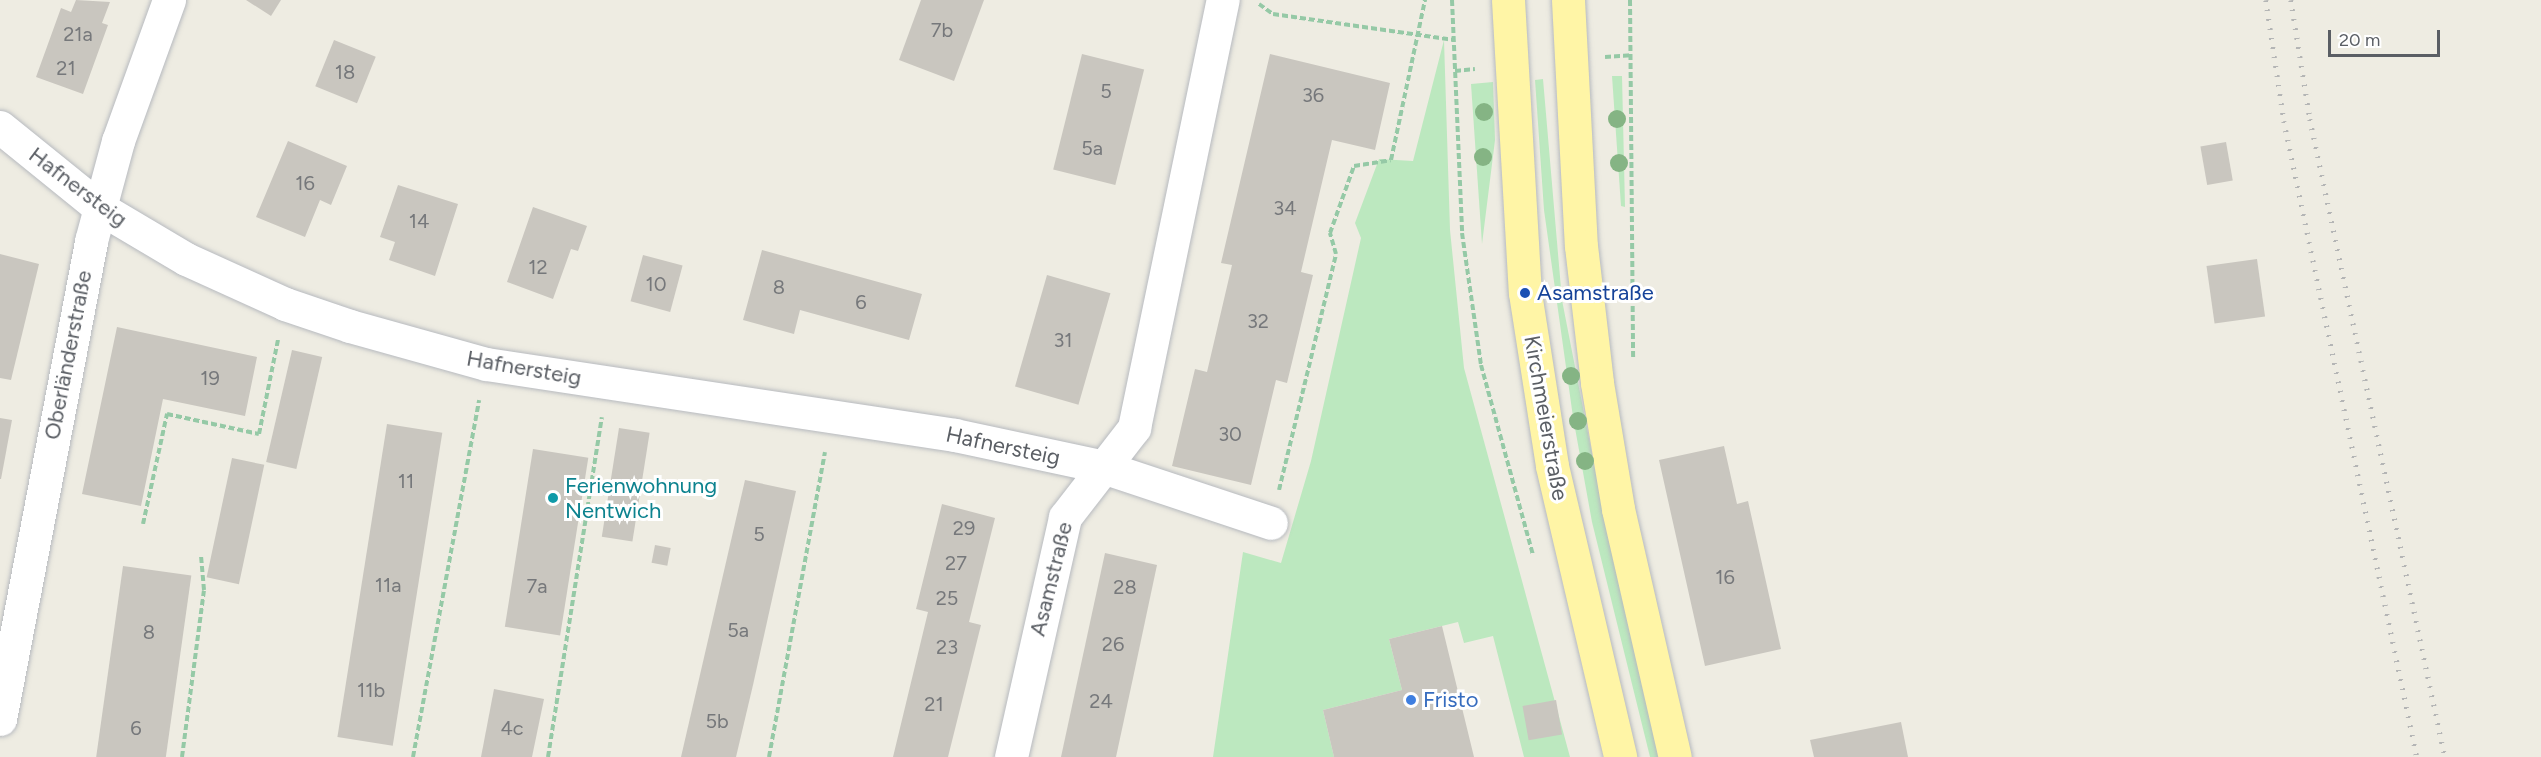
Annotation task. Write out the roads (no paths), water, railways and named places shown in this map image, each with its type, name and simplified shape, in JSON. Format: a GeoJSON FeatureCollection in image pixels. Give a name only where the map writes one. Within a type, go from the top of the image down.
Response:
{"type":"FeatureCollection","features":[{"type":"Feature","properties":{"kind":"main road","name":"Kirchmeierstraße"},"geometry":{"type":"LineString","coordinates":[[1508,0],[1527,304],[1554,477],[1620,757]]}},
{"type":"Feature","properties":{"kind":"main road"},"geometry":{"type":"LineString","coordinates":[[1568,0],[1581,246],[1593,354],[1618,509],[1675,757]]}},
{"type":"Feature","properties":{"kind":"street","name":"Oberländerstraße"},"geometry":{"type":"LineString","coordinates":[[0,719],[6,667],[100,208],[169,0]]}},
{"type":"Feature","properties":{"kind":"street","name":"Asamstraße"},"geometry":{"type":"LineString","coordinates":[[1011,757],[1065,517],[1100,466],[1134,428],[1223,0]]}},
{"type":"Feature","properties":{"kind":"street","name":"Hafnersteig"},"geometry":{"type":"LineString","coordinates":[[0,127],[100,208],[186,259],[285,304],[486,364],[832,416],[1100,466],[1271,523]]}},
{"type":"Feature","properties":{"kind":"railway"},"geometry":{"type":"LineString","coordinates":[[2266,0],[2284,121],[2417,757]]}},
{"type":"Feature","properties":{"kind":"railway"},"geometry":{"type":"LineString","coordinates":[[2291,0],[2310,119],[2445,757]]}},
{"type":"Feature","properties":{"kind":"place","name":"Asamstraße"},"geometry":{"type":"Point","coordinates":[1525,293]}},
{"type":"Feature","properties":{"kind":"place","name":"Ferienwohnung Nentwich"},"geometry":{"type":"Point","coordinates":[553,498]}},
{"type":"Feature","properties":{"kind":"place","name":"Fristo"},"geometry":{"type":"Point","coordinates":[1411,700]}}]}
